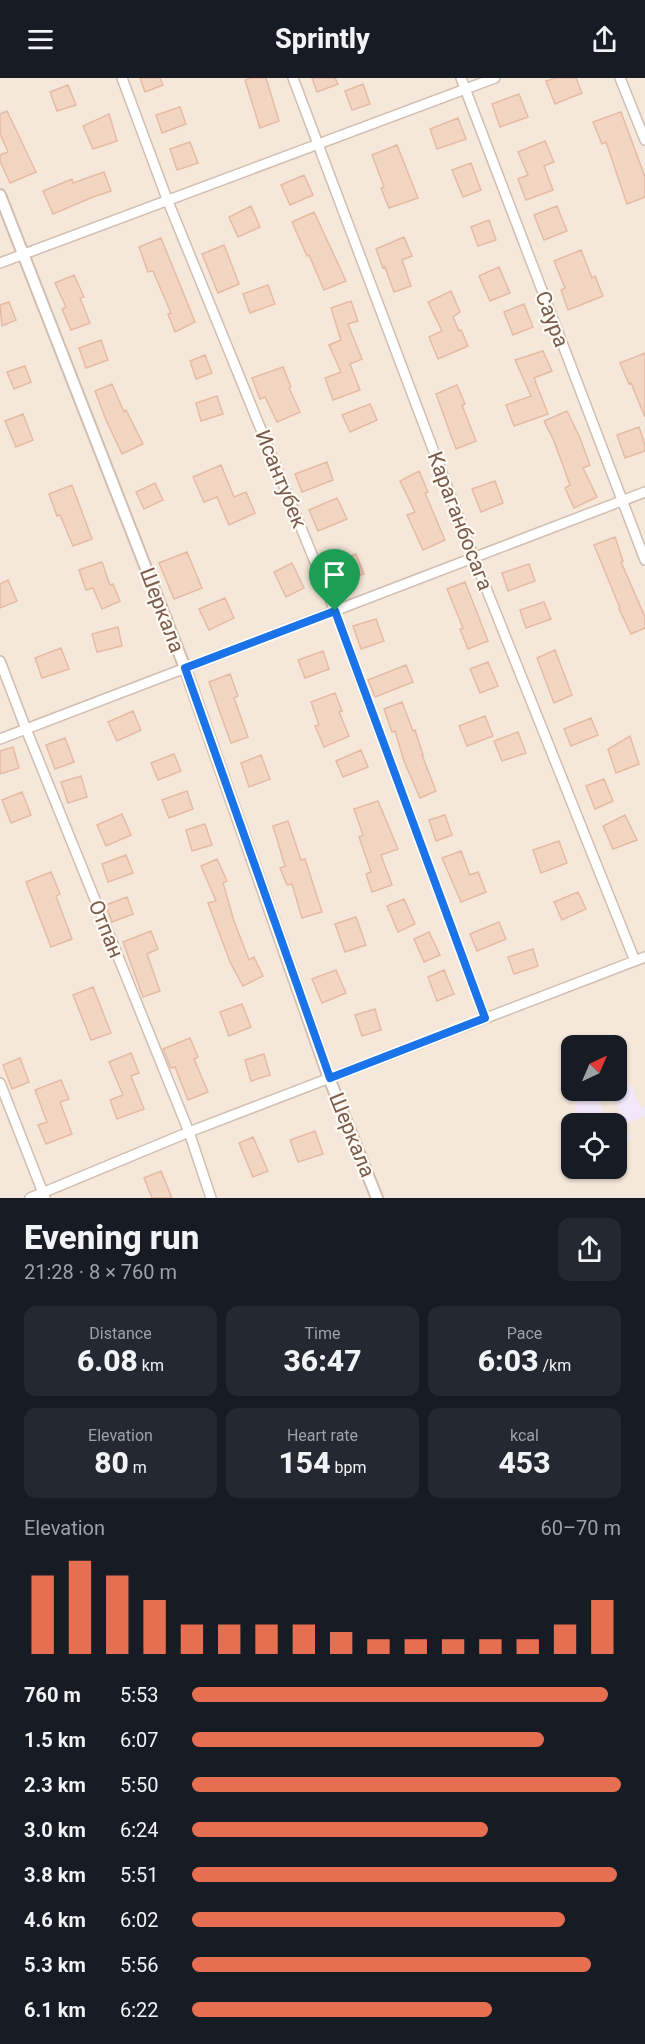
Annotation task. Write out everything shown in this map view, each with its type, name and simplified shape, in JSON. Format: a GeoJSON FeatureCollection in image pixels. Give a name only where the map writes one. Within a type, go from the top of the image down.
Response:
{"type":"FeatureCollection","features":[{"type":"Feature","properties":{"kind":"street","name":"Исантубек"},"geometry":{"type":"LineString","coordinates":[[122,78],[167,199],[335,611],[485,1018]]}},
{"type":"Feature","properties":{"kind":"street","name":"Караганбосага"},"geometry":{"type":"LineString","coordinates":[[293,78],[474,558],[635,961]]}},
{"type":"Feature","properties":{"kind":"street","name":"Саура"},"geometry":{"type":"LineString","coordinates":[[461,78],[645,560]]}},
{"type":"Feature","properties":{"kind":"street"},"geometry":{"type":"LineString","coordinates":[[0,263],[495,78]]}},
{"type":"Feature","properties":{"kind":"street"},"geometry":{"type":"LineString","coordinates":[[620,78],[645,140]]}},
{"type":"Feature","properties":{"kind":"street","name":"Шеркала"},"geometry":{"type":"LineString","coordinates":[[0,195],[185,668],[330,1078],[377,1198]]}},
{"type":"Feature","properties":{"kind":"street"},"geometry":{"type":"LineString","coordinates":[[0,739],[645,492]]}},
{"type":"Feature","properties":{"kind":"street","name":"Отпан"},"geometry":{"type":"LineString","coordinates":[[0,661],[189,1132],[211,1198]]}},
{"type":"Feature","properties":{"kind":"street"},"geometry":{"type":"LineString","coordinates":[[30,1198],[44,1196],[189,1132],[645,957]]}},
{"type":"Feature","properties":{"kind":"street"},"geometry":{"type":"LineString","coordinates":[[0,1083],[44,1196]]}},
{"type":"Feature","properties":{"kind":"shaded area"},"geometry":{"type":"Polygon","coordinates":[[[0,78],[645,78],[645,1198],[0,1198],[0,78]]]}},
{"type":"Feature","properties":{"kind":"shaded area"},"geometry":{"type":"Polygon","coordinates":[[[630,1083],[640,1107],[645,1105],[645,1116],[627,1123],[627,1113],[616,1113],[619,1112],[615,1101],[627,1101],[627,1084],[630,1083]]]}},
{"type":"Feature","properties":{"kind":"shaded area"},"geometry":{"type":"Polygon","coordinates":[[[581,1101],[599,1101],[604,1113],[578,1113],[574,1104],[581,1101]]]}},
{"type":"Feature","properties":{"kind":"shaded area"},"geometry":{"type":"Polygon","coordinates":[[[627,1129],[632,1140],[627,1142],[627,1129]]]}},
{"type":"Feature","properties":{"kind":"building"},"geometry":{"type":"Polygon","coordinates":[[[140,78],[160,78],[163,85],[145,92],[140,78]]]}},
{"type":"Feature","properties":{"kind":"building"},"geometry":{"type":"Polygon","coordinates":[[[266,78],[279,121],[260,128],[245,80],[266,78]]]}},
{"type":"Feature","properties":{"kind":"building"},"geometry":{"type":"Polygon","coordinates":[[[312,78],[335,78],[338,84],[317,92],[312,78]]]}},
{"type":"Feature","properties":{"kind":"building"},"geometry":{"type":"Polygon","coordinates":[[[555,78],[576,78],[582,93],[555,104],[546,81],[555,78]]]}},
{"type":"Feature","properties":{"kind":"building"},"geometry":{"type":"Polygon","coordinates":[[[363,84],[370,104],[352,110],[345,91],[363,84]]]}},
{"type":"Feature","properties":{"kind":"building"},"geometry":{"type":"Polygon","coordinates":[[[68,85],[76,105],[57,111],[50,92],[68,85]]]}},
{"type":"Feature","properties":{"kind":"building"},"geometry":{"type":"Polygon","coordinates":[[[519,94],[528,117],[500,127],[492,104],[519,94]]]}},
{"type":"Feature","properties":{"kind":"building"},"geometry":{"type":"Polygon","coordinates":[[[180,107],[186,124],[162,133],[156,115],[180,107]]]}},
{"type":"Feature","properties":{"kind":"building"},"geometry":{"type":"Polygon","coordinates":[[[7,111],[36,172],[10,183],[0,161],[0,155],[8,152],[0,134],[0,114],[7,111]]]}},
{"type":"Feature","properties":{"kind":"building"},"geometry":{"type":"Polygon","coordinates":[[[621,112],[645,177],[645,197],[627,204],[606,142],[602,144],[593,122],[621,112]]]}},
{"type":"Feature","properties":{"kind":"building"},"geometry":{"type":"Polygon","coordinates":[[[109,114],[117,141],[93,149],[83,126],[109,114]]]}},
{"type":"Feature","properties":{"kind":"building"},"geometry":{"type":"Polygon","coordinates":[[[458,118],[466,139],[437,149],[430,129],[458,118]]]}},
{"type":"Feature","properties":{"kind":"building"},"geometry":{"type":"Polygon","coordinates":[[[545,141],[554,162],[544,166],[553,190],[526,200],[518,179],[528,175],[518,152],[545,141]]]}},
{"type":"Feature","properties":{"kind":"building"},"geometry":{"type":"Polygon","coordinates":[[[190,142],[198,163],[177,170],[170,149],[190,142]]]}},
{"type":"Feature","properties":{"kind":"building"},"geometry":{"type":"Polygon","coordinates":[[[397,145],[418,198],[389,208],[372,155],[397,145]]]}},
{"type":"Feature","properties":{"kind":"building"},"geometry":{"type":"Polygon","coordinates":[[[471,163],[481,190],[463,197],[452,170],[471,163]]]}},
{"type":"Feature","properties":{"kind":"building"},"geometry":{"type":"Polygon","coordinates":[[[104,172],[111,191],[53,214],[43,191],[72,179],[73,183],[104,172]]]}},
{"type":"Feature","properties":{"kind":"building"},"geometry":{"type":"Polygon","coordinates":[[[304,175],[313,195],[290,205],[281,185],[304,175]]]}},
{"type":"Feature","properties":{"kind":"building"},"geometry":{"type":"Polygon","coordinates":[[[251,206],[260,227],[238,237],[229,217],[251,206]]]}},
{"type":"Feature","properties":{"kind":"building"},"geometry":{"type":"Polygon","coordinates":[[[557,206],[567,231],[544,240],[534,215],[557,206]]]}},
{"type":"Feature","properties":{"kind":"building"},"geometry":{"type":"Polygon","coordinates":[[[314,212],[346,281],[324,290],[292,222],[314,212]]]}},
{"type":"Feature","properties":{"kind":"building"},"geometry":{"type":"Polygon","coordinates":[[[489,220],[496,240],[478,246],[471,227],[489,220]]]}},
{"type":"Feature","properties":{"kind":"building"},"geometry":{"type":"Polygon","coordinates":[[[404,237],[412,256],[402,260],[411,286],[394,292],[376,249],[404,237]]]}},
{"type":"Feature","properties":{"kind":"building"},"geometry":{"type":"Polygon","coordinates":[[[161,238],[195,322],[175,332],[168,314],[171,313],[153,271],[148,272],[139,247],[161,238]]]}},
{"type":"Feature","properties":{"kind":"building"},"geometry":{"type":"Polygon","coordinates":[[[224,245],[239,284],[218,293],[202,254],[224,245]]]}},
{"type":"Feature","properties":{"kind":"building"},"geometry":{"type":"Polygon","coordinates":[[[581,250],[592,278],[595,276],[603,296],[568,310],[561,290],[565,288],[554,261],[581,250]]]}},
{"type":"Feature","properties":{"kind":"building"},"geometry":{"type":"Polygon","coordinates":[[[499,267],[510,293],[490,301],[479,276],[499,267]]]}},
{"type":"Feature","properties":{"kind":"building"},"geometry":{"type":"Polygon","coordinates":[[[74,275],[84,297],[80,298],[90,323],[71,330],[62,309],[66,307],[55,283],[74,275]]]}},
{"type":"Feature","properties":{"kind":"building"},"geometry":{"type":"Polygon","coordinates":[[[268,285],[275,304],[250,313],[243,294],[268,285]]]}},
{"type":"Feature","properties":{"kind":"building"},"geometry":{"type":"Polygon","coordinates":[[[451,291],[460,312],[453,317],[468,346],[438,359],[429,337],[442,331],[428,302],[451,291]]]}},
{"type":"Feature","properties":{"kind":"building"},"geometry":{"type":"Polygon","coordinates":[[[351,301],[358,321],[348,324],[362,359],[350,364],[360,390],[333,400],[325,378],[341,372],[329,345],[341,340],[331,308],[351,301]]]}},
{"type":"Feature","properties":{"kind":"building"},"geometry":{"type":"Polygon","coordinates":[[[9,302],[16,320],[2,326],[0,305],[9,302]]]}},
{"type":"Feature","properties":{"kind":"building"},"geometry":{"type":"Polygon","coordinates":[[[524,304],[533,327],[513,335],[504,312],[524,304]]]}},
{"type":"Feature","properties":{"kind":"building"},"geometry":{"type":"Polygon","coordinates":[[[101,340],[108,360],[86,368],[79,348],[101,340]]]}},
{"type":"Feature","properties":{"kind":"building"},"geometry":{"type":"Polygon","coordinates":[[[543,351],[552,371],[534,378],[548,414],[514,426],[506,405],[531,396],[515,360],[543,351]]]}},
{"type":"Feature","properties":{"kind":"building"},"geometry":{"type":"Polygon","coordinates":[[[645,353],[645,417],[620,363],[645,353]]]}},
{"type":"Feature","properties":{"kind":"building"},"geometry":{"type":"Polygon","coordinates":[[[205,355],[212,373],[196,379],[190,361],[205,355]]]}},
{"type":"Feature","properties":{"kind":"building"},"geometry":{"type":"Polygon","coordinates":[[[25,366],[31,382],[14,389],[7,372],[25,366]]]}},
{"type":"Feature","properties":{"kind":"building"},"geometry":{"type":"Polygon","coordinates":[[[283,367],[291,387],[289,388],[300,412],[277,422],[265,397],[260,399],[252,378],[283,367]]]}},
{"type":"Feature","properties":{"kind":"building"},"geometry":{"type":"Polygon","coordinates":[[[112,384],[124,412],[126,410],[143,444],[122,454],[95,391],[112,384]]]}},
{"type":"Feature","properties":{"kind":"building"},"geometry":{"type":"Polygon","coordinates":[[[457,385],[476,441],[456,449],[436,394],[457,385]]]}},
{"type":"Feature","properties":{"kind":"building"},"geometry":{"type":"Polygon","coordinates":[[[217,396],[223,414],[201,421],[196,403],[217,396]]]}},
{"type":"Feature","properties":{"kind":"building"},"geometry":{"type":"Polygon","coordinates":[[[370,404],[377,420],[350,432],[342,415],[370,404]]]}},
{"type":"Feature","properties":{"kind":"building"},"geometry":{"type":"Polygon","coordinates":[[[567,411],[590,465],[583,468],[597,497],[574,508],[565,488],[570,485],[544,421],[567,411]]]}},
{"type":"Feature","properties":{"kind":"building"},"geometry":{"type":"Polygon","coordinates":[[[23,414],[33,440],[16,447],[5,421],[23,414]]]}},
{"type":"Feature","properties":{"kind":"building"},"geometry":{"type":"Polygon","coordinates":[[[639,427],[645,451],[625,458],[617,435],[639,427]]]}},
{"type":"Feature","properties":{"kind":"building"},"geometry":{"type":"Polygon","coordinates":[[[327,462],[333,480],[302,492],[295,474],[327,462]]]}},
{"type":"Feature","properties":{"kind":"building"},"geometry":{"type":"Polygon","coordinates":[[[221,465],[234,497],[246,492],[255,513],[229,525],[217,497],[204,502],[193,477],[221,465]]]}},
{"type":"Feature","properties":{"kind":"building"},"geometry":{"type":"Polygon","coordinates":[[[419,471],[428,492],[425,493],[445,540],[423,550],[407,515],[415,512],[400,481],[419,471]]]}},
{"type":"Feature","properties":{"kind":"building"},"geometry":{"type":"Polygon","coordinates":[[[495,481],[503,503],[481,512],[472,489],[495,481]]]}},
{"type":"Feature","properties":{"kind":"building"},"geometry":{"type":"Polygon","coordinates":[[[155,483],[163,500],[144,509],[136,492],[155,483]]]}},
{"type":"Feature","properties":{"kind":"building"},"geometry":{"type":"Polygon","coordinates":[[[72,485],[92,539],[73,546],[60,515],[57,516],[49,494],[72,485]]]}},
{"type":"Feature","properties":{"kind":"building"},"geometry":{"type":"Polygon","coordinates":[[[337,498],[347,519],[318,531],[309,510],[337,498]]]}},
{"type":"Feature","properties":{"kind":"building"},"geometry":{"type":"Polygon","coordinates":[[[615,537],[623,561],[621,562],[645,617],[645,628],[631,634],[594,545],[615,537]]]}},
{"type":"Feature","properties":{"kind":"building"},"geometry":{"type":"Polygon","coordinates":[[[187,552],[202,588],[174,599],[159,563],[187,552]]]}},
{"type":"Feature","properties":{"kind":"building"},"geometry":{"type":"Polygon","coordinates":[[[356,554],[364,574],[345,580],[338,561],[356,554]]]}},
{"type":"Feature","properties":{"kind":"building"},"geometry":{"type":"Polygon","coordinates":[[[102,562],[110,585],[113,584],[120,601],[102,609],[93,588],[86,590],[79,570],[102,562]]]}},
{"type":"Feature","properties":{"kind":"building"},"geometry":{"type":"Polygon","coordinates":[[[292,563],[304,588],[286,597],[274,572],[292,563]]]}},
{"type":"Feature","properties":{"kind":"building"},"geometry":{"type":"Polygon","coordinates":[[[529,564],[535,581],[508,591],[502,573],[529,564]]]}},
{"type":"Feature","properties":{"kind":"building"},"geometry":{"type":"Polygon","coordinates":[[[8,580],[17,601],[0,608],[0,584],[8,580]]]}},
{"type":"Feature","properties":{"kind":"building"},"geometry":{"type":"Polygon","coordinates":[[[465,582],[488,641],[468,649],[460,629],[463,628],[447,589],[465,582]]]}},
{"type":"Feature","properties":{"kind":"building"},"geometry":{"type":"Polygon","coordinates":[[[225,598],[234,618],[209,630],[199,609],[225,598]]]}},
{"type":"Feature","properties":{"kind":"building"},"geometry":{"type":"Polygon","coordinates":[[[544,602],[551,619],[526,628],[520,610],[544,602]]]}},
{"type":"Feature","properties":{"kind":"building"},"geometry":{"type":"Polygon","coordinates":[[[376,619],[384,641],[361,649],[353,626],[376,619]]]}},
{"type":"Feature","properties":{"kind":"building"},"geometry":{"type":"Polygon","coordinates":[[[118,627],[122,646],[97,652],[92,634],[118,627]]]}},
{"type":"Feature","properties":{"kind":"building"},"geometry":{"type":"Polygon","coordinates":[[[61,648],[69,669],[42,678],[35,658],[61,648]]]}},
{"type":"Feature","properties":{"kind":"building"},"geometry":{"type":"Polygon","coordinates":[[[555,650],[572,695],[554,703],[537,658],[555,650]]]}},
{"type":"Feature","properties":{"kind":"building"},"geometry":{"type":"Polygon","coordinates":[[[323,651],[329,669],[305,678],[298,660],[323,651]]]}},
{"type":"Feature","properties":{"kind":"building"},"geometry":{"type":"Polygon","coordinates":[[[488,662],[498,686],[480,693],[470,669],[488,662]]]}},
{"type":"Feature","properties":{"kind":"building"},"geometry":{"type":"Polygon","coordinates":[[[406,665],[413,682],[375,697],[368,680],[406,665]]]}},
{"type":"Feature","properties":{"kind":"building"},"geometry":{"type":"Polygon","coordinates":[[[230,674],[238,696],[234,698],[248,737],[231,743],[209,682],[230,674]]]}},
{"type":"Feature","properties":{"kind":"building"},"geometry":{"type":"Polygon","coordinates":[[[335,693],[342,711],[339,712],[349,736],[324,747],[315,726],[319,725],[311,702],[335,693]]]}},
{"type":"Feature","properties":{"kind":"building"},"geometry":{"type":"Polygon","coordinates":[[[402,702],[413,731],[415,730],[436,791],[420,798],[404,761],[395,731],[392,732],[384,709],[402,702]]]}},
{"type":"Feature","properties":{"kind":"building"},"geometry":{"type":"Polygon","coordinates":[[[133,711],[141,730],[117,741],[108,722],[133,711]]]}},
{"type":"Feature","properties":{"kind":"building"},"geometry":{"type":"Polygon","coordinates":[[[485,716],[493,736],[467,746],[459,726],[485,716]]]}},
{"type":"Feature","properties":{"kind":"building"},"geometry":{"type":"Polygon","coordinates":[[[591,718],[598,735],[571,746],[564,729],[591,718]]]}},
{"type":"Feature","properties":{"kind":"building"},"geometry":{"type":"Polygon","coordinates":[[[518,732],[526,753],[502,761],[494,741],[518,732]]]}},
{"type":"Feature","properties":{"kind":"building"},"geometry":{"type":"Polygon","coordinates":[[[630,736],[639,764],[616,773],[608,749],[630,736]]]}},
{"type":"Feature","properties":{"kind":"building"},"geometry":{"type":"Polygon","coordinates":[[[65,738],[74,762],[55,769],[46,745],[65,738]]]}},
{"type":"Feature","properties":{"kind":"building"},"geometry":{"type":"Polygon","coordinates":[[[13,747],[19,768],[0,774],[0,751],[13,747]]]}},
{"type":"Feature","properties":{"kind":"building"},"geometry":{"type":"Polygon","coordinates":[[[361,750],[368,767],[343,777],[336,761],[361,750]]]}},
{"type":"Feature","properties":{"kind":"building"},"geometry":{"type":"Polygon","coordinates":[[[174,754],[181,771],[158,780],[151,763],[174,754]]]}},
{"type":"Feature","properties":{"kind":"building"},"geometry":{"type":"Polygon","coordinates":[[[261,755],[270,779],[249,787],[241,763],[261,755]]]}},
{"type":"Feature","properties":{"kind":"building"},"geometry":{"type":"Polygon","coordinates":[[[81,776],[87,797],[68,803],[61,782],[81,776]]]}},
{"type":"Feature","properties":{"kind":"building"},"geometry":{"type":"Polygon","coordinates":[[[604,779],[613,801],[595,809],[586,786],[604,779]]]}},
{"type":"Feature","properties":{"kind":"building"},"geometry":{"type":"Polygon","coordinates":[[[187,791],[193,809],[169,818],[162,800],[187,791]]]}},
{"type":"Feature","properties":{"kind":"building"},"geometry":{"type":"Polygon","coordinates":[[[22,792],[31,815],[11,823],[2,800],[22,792]]]}},
{"type":"Feature","properties":{"kind":"building"},"geometry":{"type":"Polygon","coordinates":[[[378,801],[398,849],[381,855],[392,885],[372,892],[366,874],[371,872],[359,837],[363,835],[354,809],[378,801]]]}},
{"type":"Feature","properties":{"kind":"building"},"geometry":{"type":"Polygon","coordinates":[[[122,814],[131,835],[106,846],[97,825],[122,814]]]}},
{"type":"Feature","properties":{"kind":"building"},"geometry":{"type":"Polygon","coordinates":[[[445,815],[452,835],[436,841],[429,820],[445,815]]]}},
{"type":"Feature","properties":{"kind":"building"},"geometry":{"type":"Polygon","coordinates":[[[625,815],[637,840],[613,849],[603,826],[625,815]]]}},
{"type":"Feature","properties":{"kind":"building"},"geometry":{"type":"Polygon","coordinates":[[[288,821],[301,860],[305,859],[322,912],[302,918],[292,884],[287,885],[280,868],[285,866],[273,826],[288,821]]]}},
{"type":"Feature","properties":{"kind":"building"},"geometry":{"type":"Polygon","coordinates":[[[205,824],[212,845],[192,851],[186,830],[205,824]]]}},
{"type":"Feature","properties":{"kind":"building"},"geometry":{"type":"Polygon","coordinates":[[[559,841],[567,863],[541,873],[533,850],[559,841]]]}},
{"type":"Feature","properties":{"kind":"building"},"geometry":{"type":"Polygon","coordinates":[[[461,851],[470,875],[478,872],[486,892],[461,902],[442,858],[461,851]]]}},
{"type":"Feature","properties":{"kind":"building"},"geometry":{"type":"Polygon","coordinates":[[[126,855],[133,873],[108,882],[102,864],[126,855]]]}},
{"type":"Feature","properties":{"kind":"building"},"geometry":{"type":"Polygon","coordinates":[[[217,859],[227,881],[223,883],[249,960],[254,957],[263,976],[243,986],[230,962],[208,903],[216,901],[201,866],[217,859]]]}},
{"type":"Feature","properties":{"kind":"building"},"geometry":{"type":"Polygon","coordinates":[[[51,872],[60,894],[56,896],[72,939],[51,947],[26,882],[51,872]]]}},
{"type":"Feature","properties":{"kind":"building"},"geometry":{"type":"Polygon","coordinates":[[[578,892],[586,909],[562,920],[554,902],[578,892]]]}},
{"type":"Feature","properties":{"kind":"building"},"geometry":{"type":"Polygon","coordinates":[[[127,897],[133,914],[112,922],[106,905],[127,897]]]}},
{"type":"Feature","properties":{"kind":"building"},"geometry":{"type":"Polygon","coordinates":[[[404,899],[415,924],[398,932],[387,906],[404,899]]]}},
{"type":"Feature","properties":{"kind":"building"},"geometry":{"type":"Polygon","coordinates":[[[356,917],[366,945],[345,952],[335,924],[356,917]]]}},
{"type":"Feature","properties":{"kind":"building"},"geometry":{"type":"Polygon","coordinates":[[[499,922],[506,939],[477,951],[470,934],[499,922]]]}},
{"type":"Feature","properties":{"kind":"building"},"geometry":{"type":"Polygon","coordinates":[[[151,931],[158,949],[147,954],[160,991],[143,997],[123,942],[151,931]]]}},
{"type":"Feature","properties":{"kind":"building"},"geometry":{"type":"Polygon","coordinates":[[[429,932],[440,955],[424,962],[414,939],[429,932]]]}},
{"type":"Feature","properties":{"kind":"building"},"geometry":{"type":"Polygon","coordinates":[[[533,949],[538,966],[514,974],[508,957],[533,949]]]}},
{"type":"Feature","properties":{"kind":"building"},"geometry":{"type":"Polygon","coordinates":[[[336,970],[346,993],[322,1003],[312,979],[336,970]]]}},
{"type":"Feature","properties":{"kind":"building"},"geometry":{"type":"Polygon","coordinates":[[[444,970],[454,994],[437,1001],[428,977],[444,970]]]}},
{"type":"Feature","properties":{"kind":"building"},"geometry":{"type":"Polygon","coordinates":[[[93,987],[111,1033],[91,1040],[73,995],[93,987]]]}},
{"type":"Feature","properties":{"kind":"building"},"geometry":{"type":"Polygon","coordinates":[[[242,1004],[251,1027],[229,1036],[220,1012],[242,1004]]]}},
{"type":"Feature","properties":{"kind":"building"},"geometry":{"type":"Polygon","coordinates":[[[375,1009],[381,1030],[362,1036],[355,1015],[375,1009]]]}},
{"type":"Feature","properties":{"kind":"building"},"geometry":{"type":"Polygon","coordinates":[[[190,1038],[198,1057],[194,1059],[208,1092],[188,1100],[175,1067],[171,1068],[163,1049],[190,1038]]]}},
{"type":"Feature","properties":{"kind":"building"},"geometry":{"type":"Polygon","coordinates":[[[131,1053],[139,1073],[131,1076],[144,1109],[117,1119],[110,1100],[123,1095],[109,1062],[131,1053]]]}},
{"type":"Feature","properties":{"kind":"building"},"geometry":{"type":"Polygon","coordinates":[[[264,1054],[270,1075],[251,1081],[245,1060],[264,1054]]]}},
{"type":"Feature","properties":{"kind":"building"},"geometry":{"type":"Polygon","coordinates":[[[20,1058],[29,1082],[12,1089],[3,1065],[20,1058]]]}},
{"type":"Feature","properties":{"kind":"building"},"geometry":{"type":"Polygon","coordinates":[[[61,1080],[69,1099],[60,1102],[72,1134],[46,1144],[38,1125],[47,1122],[35,1090],[61,1080]]]}},
{"type":"Feature","properties":{"kind":"building"},"geometry":{"type":"Polygon","coordinates":[[[315,1131],[323,1154],[298,1162],[290,1140],[315,1131]]]}},
{"type":"Feature","properties":{"kind":"building"},"geometry":{"type":"Polygon","coordinates":[[[253,1137],[268,1171],[253,1177],[239,1143],[253,1137]]]}},
{"type":"Feature","properties":{"kind":"building"},"geometry":{"type":"Polygon","coordinates":[[[161,1171],[172,1198],[152,1198],[144,1178],[161,1171]]]}},
{"type":"Feature","properties":{"kind":"route"},"geometry":{"type":"LineString","coordinates":[[335,611],[485,1018],[330,1078],[185,668],[335,611]]}}]}
